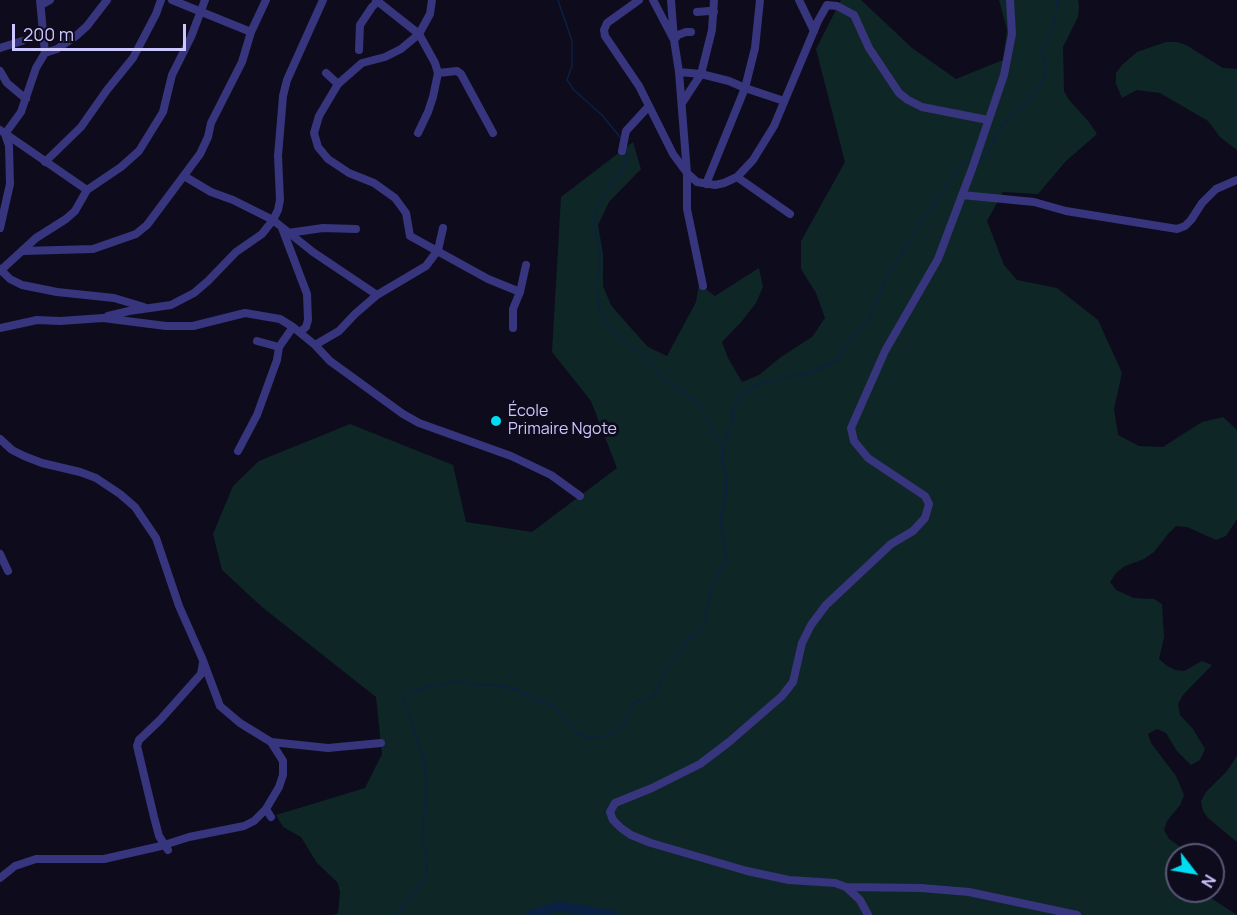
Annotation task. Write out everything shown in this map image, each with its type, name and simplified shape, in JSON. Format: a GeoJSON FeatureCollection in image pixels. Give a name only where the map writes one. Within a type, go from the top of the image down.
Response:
{"type":"FeatureCollection","features":[{"type":"Feature","properties":{"kind":"street"},"geometry":{"type":"LineString","coordinates":[[3,132],[21,112],[36,68],[45,53],[41,2],[50,0]]}},
{"type":"Feature","properties":{"kind":"street"},"geometry":{"type":"LineString","coordinates":[[45,53],[57,49],[76,36],[87,26],[107,0]]}},
{"type":"Feature","properties":{"kind":"street"},"geometry":{"type":"LineString","coordinates":[[45,162],[81,127],[133,58],[161,0]]}},
{"type":"Feature","properties":{"kind":"street"},"geometry":{"type":"LineString","coordinates":[[172,0],[251,32]]}},
{"type":"Feature","properties":{"kind":"street"},"geometry":{"type":"LineString","coordinates":[[152,309],[114,298],[57,292],[22,285],[10,279],[0,270],[36,238],[75,211],[87,190],[139,152],[163,112],[172,75],[191,37],[205,0]]}},
{"type":"Feature","properties":{"kind":"street"},"geometry":{"type":"LineString","coordinates":[[23,251],[93,249],[136,234],[147,225],[200,154],[208,137],[211,123],[242,62],[251,32],[266,0]]}},
{"type":"Feature","properties":{"kind":"street"},"geometry":{"type":"LineString","coordinates":[[0,328],[37,320],[103,318],[129,311],[171,305],[194,293],[236,252],[261,234],[273,220],[280,200],[279,145],[283,96],[287,80],[323,0]]}},
{"type":"Feature","properties":{"kind":"street"},"geometry":{"type":"LineString","coordinates":[[432,0],[430,14],[419,34],[401,49],[385,57],[362,63],[338,84],[319,116],[315,133],[318,147],[328,159],[349,173],[374,183],[395,198],[405,213],[410,236],[489,279],[520,292]]}},
{"type":"Feature","properties":{"kind":"street"},"geometry":{"type":"LineString","coordinates":[[639,0],[611,19],[604,30],[605,36],[639,86],[673,154],[697,182],[715,185],[737,177],[753,160],[774,126],[827,5],[837,6],[854,15],[869,48],[899,93],[922,107],[988,120]]}},
{"type":"Feature","properties":{"kind":"street"},"geometry":{"type":"LineString","coordinates":[[653,0],[674,40]]}},
{"type":"Feature","properties":{"kind":"street"},"geometry":{"type":"LineString","coordinates":[[671,0],[682,104],[687,209],[703,286]]}},
{"type":"Feature","properties":{"kind":"street"},"geometry":{"type":"LineString","coordinates":[[682,104],[701,74],[712,30],[714,0]]}},
{"type":"Feature","properties":{"kind":"street"},"geometry":{"type":"LineString","coordinates":[[706,184],[745,88],[755,48],[760,0]]}},
{"type":"Feature","properties":{"kind":"street"},"geometry":{"type":"LineString","coordinates":[[799,0],[814,31]]}},
{"type":"Feature","properties":{"kind":"street"},"geometry":{"type":"LineString","coordinates":[[1010,0],[1012,34],[1004,75],[972,169],[938,259],[885,351],[851,428],[854,441],[868,458],[925,496],[929,504],[925,518],[913,531],[891,544],[826,605],[811,625],[802,643],[793,682],[782,696],[700,764],[615,803],[610,812],[613,820],[631,835],[741,870],[789,880],[846,887],[921,888],[969,892],[1077,915]]}},
{"type":"Feature","properties":{"kind":"street"},"geometry":{"type":"LineString","coordinates":[[359,50],[360,25],[377,1],[419,34],[438,73],[428,112],[418,132]]}},
{"type":"Feature","properties":{"kind":"street"},"geometry":{"type":"LineString","coordinates":[[697,12],[714,12]]}},
{"type":"Feature","properties":{"kind":"street"},"geometry":{"type":"LineString","coordinates":[[674,40],[678,35],[691,32]]}},
{"type":"Feature","properties":{"kind":"street"},"geometry":{"type":"LineString","coordinates":[[0,48],[22,41]]}},
{"type":"Feature","properties":{"kind":"street"},"geometry":{"type":"LineString","coordinates":[[0,71],[7,83],[26,99]]}},
{"type":"Feature","properties":{"kind":"street"},"geometry":{"type":"LineString","coordinates":[[438,73],[457,71],[461,74],[492,134]]}},
{"type":"Feature","properties":{"kind":"street"},"geometry":{"type":"LineString","coordinates":[[679,72],[701,74],[729,81],[784,101]]}},
{"type":"Feature","properties":{"kind":"street"},"geometry":{"type":"LineString","coordinates":[[326,73],[338,84]]}},
{"type":"Feature","properties":{"kind":"street"},"geometry":{"type":"LineString","coordinates":[[622,151],[626,131],[649,106]]}},
{"type":"Feature","properties":{"kind":"street"},"geometry":{"type":"LineString","coordinates":[[3,132],[87,190]]}},
{"type":"Feature","properties":{"kind":"street"},"geometry":{"type":"LineString","coordinates":[[0,228],[10,184],[9,146],[3,132]]}},
{"type":"Feature","properties":{"kind":"street"},"geometry":{"type":"LineString","coordinates":[[184,176],[211,192],[273,220],[313,252],[377,296]]}},
{"type":"Feature","properties":{"kind":"street"},"geometry":{"type":"LineString","coordinates":[[737,177],[790,214]]}},
{"type":"Feature","properties":{"kind":"street"},"geometry":{"type":"LineString","coordinates":[[962,195],[1034,202],[1077,213],[1177,229],[1185,226],[1191,220],[1208,196],[1225,184],[1237,180]]}},
{"type":"Feature","properties":{"kind":"street"},"geometry":{"type":"LineString","coordinates":[[315,345],[339,331],[377,296],[426,266],[438,250],[443,228]]}},
{"type":"Feature","properties":{"kind":"street"},"geometry":{"type":"LineString","coordinates":[[285,230],[356,229]]}},
{"type":"Feature","properties":{"kind":"street"},"geometry":{"type":"LineString","coordinates":[[238,451],[257,415],[275,367],[279,347],[297,330],[306,327],[308,320],[307,294],[285,230]]}},
{"type":"Feature","properties":{"kind":"street"},"geometry":{"type":"LineString","coordinates":[[513,328],[513,309],[520,292],[526,265]]}},
{"type":"Feature","properties":{"kind":"street"},"geometry":{"type":"LineString","coordinates":[[103,318],[166,326],[193,326],[245,314],[280,319],[315,345],[330,362],[403,414],[419,423],[511,456],[551,476],[580,496]]}},
{"type":"Feature","properties":{"kind":"street"},"geometry":{"type":"LineString","coordinates":[[257,341],[279,347]]}},
{"type":"Feature","properties":{"kind":"street"},"geometry":{"type":"LineString","coordinates":[[0,439],[12,450],[24,456],[96,478],[135,507],[156,538],[179,606],[204,662],[220,706],[240,723],[271,742],[328,748],[381,743]]}},
{"type":"Feature","properties":{"kind":"street"},"geometry":{"type":"LineString","coordinates":[[0,554],[8,571]]}},
{"type":"Feature","properties":{"kind":"street"},"geometry":{"type":"LineString","coordinates":[[167,847],[159,836],[137,746],[139,740],[201,674],[204,662]]}},
{"type":"Feature","properties":{"kind":"street"},"geometry":{"type":"LineString","coordinates":[[0,878],[15,866],[36,859],[107,861],[167,847],[189,837],[244,826],[254,821],[268,813],[283,775],[283,761],[271,742]]}},
{"type":"Feature","properties":{"kind":"street"},"geometry":{"type":"LineString","coordinates":[[846,887],[860,900],[867,913]]}},
{"type":"Feature","properties":{"kind":"green space"},"geometry":{"type":"Polygon","coordinates":[[[841,0],[861,0],[912,48],[956,79],[1003,60],[1007,30],[999,0],[1078,0],[1078,17],[1063,47],[1064,91],[1097,134],[1066,161],[1038,194],[1003,192],[987,221],[1004,265],[1017,280],[1057,288],[1098,320],[1122,373],[1114,409],[1118,435],[1139,446],[1163,447],[1202,422],[1223,417],[1237,430],[1237,519],[1226,536],[1216,540],[1187,527],[1176,526],[1154,552],[1144,559],[1125,566],[1110,582],[1116,590],[1134,598],[1154,599],[1162,604],[1164,637],[1159,659],[1166,665],[1175,670],[1184,671],[1202,661],[1212,665],[1183,695],[1178,704],[1180,715],[1193,729],[1205,749],[1200,760],[1191,765],[1177,751],[1166,733],[1157,729],[1148,734],[1151,743],[1176,776],[1184,795],[1180,805],[1167,821],[1164,830],[1169,839],[1175,843],[1165,843],[1165,903],[1218,903],[1237,915],[334,915],[338,913],[340,892],[338,883],[317,863],[301,837],[283,827],[276,815],[365,788],[382,754],[376,697],[262,607],[222,570],[213,534],[233,486],[259,461],[350,424],[453,465],[466,522],[532,532],[617,468],[591,401],[552,352],[561,197],[633,142],[641,169],[609,202],[598,225],[603,254],[603,286],[611,305],[648,347],[667,356],[696,302],[699,284],[715,296],[759,268],[763,287],[756,303],[722,342],[742,382],[759,375],[781,357],[812,337],[825,318],[816,293],[801,269],[801,241],[845,162],[816,49],[841,0]]]}},
{"type":"Feature","properties":{"kind":"green space"},"geometry":{"type":"Polygon","coordinates":[[[1166,42],[1186,45],[1223,68],[1237,69],[1237,150],[1220,137],[1208,121],[1160,93],[1137,90],[1122,98],[1116,84],[1116,73],[1122,65],[1137,52],[1166,42]]]}},
{"type":"Feature","properties":{"kind":"green space"},"geometry":{"type":"Polygon","coordinates":[[[1237,756],[1237,842],[1208,818],[1203,811],[1201,801],[1237,756]]]}},
{"type":"Feature","properties":{"kind":"waterway"},"geometry":{"type":"LineString","coordinates":[[558,0],[572,41],[572,66],[567,80],[620,137]]}},
{"type":"Feature","properties":{"kind":"waterway"},"geometry":{"type":"LineString","coordinates":[[978,163],[988,153],[996,134],[1005,122],[1032,96],[1043,80],[1046,71],[1042,50],[1055,19],[1057,0]]}},
{"type":"Feature","properties":{"kind":"waterway"},"geometry":{"type":"LineString","coordinates":[[626,149],[627,154],[622,170],[604,194],[596,212],[594,226],[600,250],[597,284],[599,309],[606,322],[621,338],[644,357],[670,384],[693,399],[702,410],[723,450]]}},
{"type":"Feature","properties":{"kind":"waterway"},"geometry":{"type":"LineString","coordinates":[[396,915],[416,892],[427,873],[423,824],[426,789],[424,760],[403,701],[412,691],[458,681],[476,685],[494,685],[516,689],[536,700],[554,706],[577,734],[592,738],[605,736],[621,728],[634,703],[643,698],[653,697],[672,659],[691,636],[700,631],[705,622],[714,581],[727,559],[720,521],[726,496],[727,475],[722,465],[723,449],[732,423],[733,410],[741,394],[758,384],[812,372],[838,359],[849,341],[869,319],[890,271],[931,207],[964,161],[970,162]]}},
{"type":"Feature","properties":{"kind":"waterway"},"geometry":{"type":"LineString","coordinates":[[531,915],[558,906],[612,915]]}},
{"type":"Feature","properties":{"kind":"place","name":"École Primaire Ngote"},"geometry":{"type":"Point","coordinates":[496,421]}}]}
